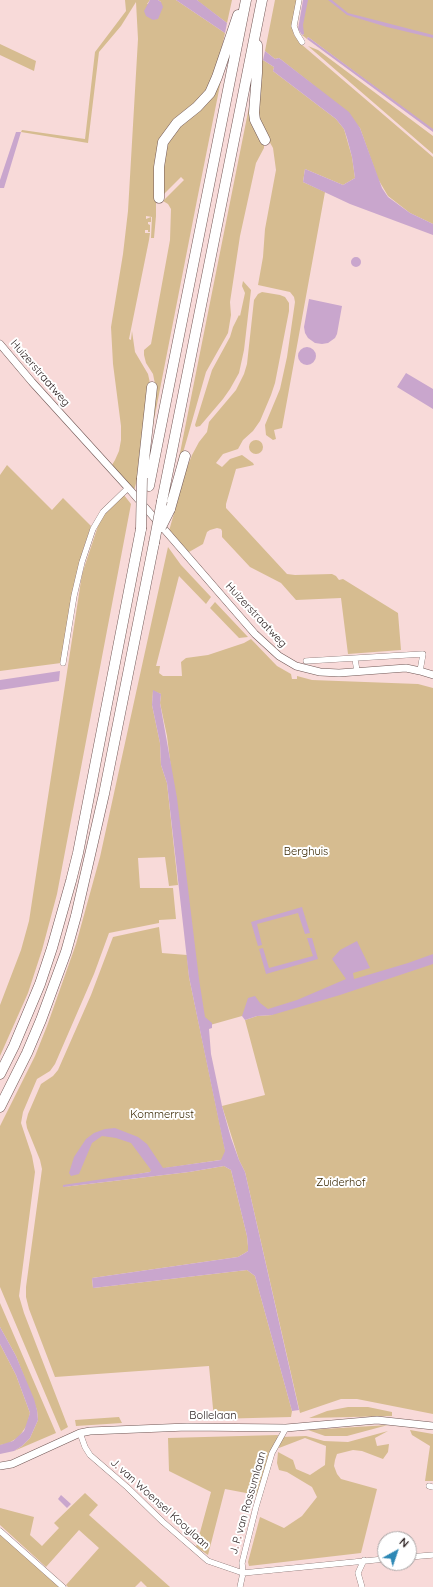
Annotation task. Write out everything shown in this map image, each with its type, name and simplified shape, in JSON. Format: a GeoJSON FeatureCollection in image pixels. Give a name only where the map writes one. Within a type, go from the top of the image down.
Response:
{"type":"FeatureCollection","features":[{"type":"Feature","properties":{"kind":"highway"},"geometry":{"type":"LineString","coordinates":[[159,198],[159,167],[164,142],[174,126],[197,107],[210,93],[243,0]]}},
{"type":"Feature","properties":{"kind":"highway"},"geometry":{"type":"LineString","coordinates":[[0,1074],[14,1046],[42,977],[52,948],[72,874],[246,0]]}},
{"type":"Feature","properties":{"kind":"highway"},"geometry":{"type":"LineString","coordinates":[[0,1107],[27,1053],[66,952],[98,824],[262,0]]}},
{"type":"Feature","properties":{"kind":"highway"},"geometry":{"type":"LineString","coordinates":[[257,23],[257,73],[254,113],[265,140]]}},
{"type":"Feature","properties":{"kind":"highway"},"geometry":{"type":"LineString","coordinates":[[141,529],[142,478],[152,388]]}},
{"type":"Feature","properties":{"kind":"highway"},"geometry":{"type":"LineString","coordinates":[[154,543],[170,509],[185,456]]}},
{"type":"Feature","properties":{"kind":"street"},"geometry":{"type":"LineString","coordinates":[[299,0],[294,26],[302,42]]}},
{"type":"Feature","properties":{"kind":"street","name":"Huizerstraatweg"},"geometry":{"type":"LineString","coordinates":[[0,344],[255,634],[278,656],[296,666],[310,671],[338,673],[406,668],[433,675]]}},
{"type":"Feature","properties":{"kind":"street"},"geometry":{"type":"LineString","coordinates":[[62,663],[74,596],[82,562],[93,529],[103,512],[128,488]]}},
{"type":"Feature","properties":{"kind":"street"},"geometry":{"type":"LineString","coordinates":[[306,661],[423,654],[420,671]]}},
{"type":"Feature","properties":{"kind":"street"},"geometry":{"type":"LineString","coordinates":[[355,659],[357,671]]}},
{"type":"Feature","properties":{"kind":"street","name":"Bollelaan"},"geometry":{"type":"LineString","coordinates":[[0,1466],[12,1464],[28,1458],[80,1433],[187,1427],[286,1428],[378,1420],[433,1426]]}},
{"type":"Feature","properties":{"kind":"street","name":"J. P. van Rossumlaan"},"geometry":{"type":"LineString","coordinates":[[240,1587],[243,1573],[242,1563],[256,1507],[272,1453],[286,1428]]}},
{"type":"Feature","properties":{"kind":"street","name":"J. van Woensel Kooylaan"},"geometry":{"type":"LineString","coordinates":[[80,1433],[85,1447],[90,1455],[127,1486],[163,1522],[208,1561],[243,1573],[377,1559]]}},
{"type":"Feature","properties":{"kind":"street"},"geometry":{"type":"LineString","coordinates":[[0,1531],[63,1587]]}},
{"type":"Feature","properties":{"kind":"street"},"geometry":{"type":"LineString","coordinates":[[417,1556],[433,1555]]}},
{"type":"Feature","properties":{"kind":"street"},"geometry":{"type":"LineString","coordinates":[[362,1587],[358,1573],[364,1560]]}},
{"type":"Feature","properties":{"kind":"green space"},"geometry":{"type":"Polygon","coordinates":[[[125,0],[150,0],[147,4],[161,2],[158,0],[176,0],[225,33],[221,52],[208,90],[170,127],[156,184],[154,238],[151,238],[152,217],[146,216],[146,219],[151,217],[151,222],[148,222],[150,225],[150,232],[145,230],[145,233],[150,233],[129,339],[131,340],[132,331],[135,352],[148,374],[150,383],[142,434],[139,472],[134,491],[112,465],[119,451],[121,426],[113,364],[111,327],[123,254],[128,211],[138,39],[136,2],[121,26],[99,52],[88,143],[21,132],[22,130],[85,139],[95,52],[126,11],[125,0]]]}},
{"type":"Feature","properties":{"kind":"green space"},"geometry":{"type":"Polygon","coordinates":[[[197,0],[232,0],[227,23],[199,2],[197,0]]]}},
{"type":"Feature","properties":{"kind":"green space"},"geometry":{"type":"Polygon","coordinates":[[[275,0],[297,0],[293,29],[294,35],[301,44],[433,157],[433,224],[410,213],[388,196],[378,179],[360,128],[312,84],[279,58],[275,59],[265,51],[275,0]]]}},
{"type":"Feature","properties":{"kind":"green space"},"geometry":{"type":"Polygon","coordinates":[[[304,0],[433,0],[433,130],[308,37],[307,39],[302,35],[304,34],[299,29],[304,0]]]}},
{"type":"Feature","properties":{"kind":"green space"},"geometry":{"type":"Polygon","coordinates":[[[0,44],[36,61],[34,71],[0,55],[0,44]]]}},
{"type":"Feature","properties":{"kind":"green space"},"geometry":{"type":"Polygon","coordinates":[[[308,46],[318,50],[433,136],[433,154],[308,46]]]}},
{"type":"Feature","properties":{"kind":"green space"},"geometry":{"type":"Polygon","coordinates":[[[225,60],[151,435],[155,384],[153,374],[146,363],[144,350],[151,344],[170,240],[171,209],[168,204],[163,201],[184,180],[181,177],[161,197],[165,144],[192,114],[225,60]]]}},
{"type":"Feature","properties":{"kind":"green space"},"geometry":{"type":"Polygon","coordinates":[[[263,60],[274,67],[273,71],[336,119],[344,129],[352,157],[355,178],[343,185],[305,169],[303,182],[325,192],[282,428],[274,430],[276,439],[273,440],[266,435],[265,425],[280,389],[287,357],[295,302],[294,297],[290,292],[258,285],[263,257],[265,229],[276,170],[273,148],[259,123],[257,111],[263,60]]]}},
{"type":"Feature","properties":{"kind":"green space"},"geometry":{"type":"Polygon","coordinates":[[[253,87],[252,112],[264,144],[264,148],[256,163],[240,236],[230,302],[231,315],[228,333],[206,372],[175,478],[253,87]]]}},
{"type":"Feature","properties":{"kind":"green space"},"geometry":{"type":"Polygon","coordinates":[[[243,281],[251,290],[244,350],[239,373],[223,399],[200,426],[196,427],[195,425],[212,370],[230,337],[239,315],[240,316],[245,293],[242,286],[243,281]]]}},
{"type":"Feature","properties":{"kind":"green space"},"geometry":{"type":"Polygon","coordinates":[[[262,292],[285,297],[289,303],[289,311],[275,383],[260,421],[253,431],[243,440],[238,449],[223,454],[216,463],[222,467],[230,459],[242,455],[254,465],[236,469],[226,508],[287,574],[332,574],[339,580],[343,579],[398,613],[401,650],[348,654],[341,598],[296,600],[281,583],[250,567],[222,537],[221,529],[217,528],[207,532],[203,544],[189,552],[169,531],[186,470],[192,455],[199,442],[207,432],[209,422],[236,390],[244,374],[247,364],[254,300],[258,294],[262,292]]]}},
{"type":"Feature","properties":{"kind":"green space"},"geometry":{"type":"Polygon","coordinates":[[[256,440],[261,442],[263,447],[261,452],[256,454],[251,452],[249,447],[251,442],[256,440]]]}},
{"type":"Feature","properties":{"kind":"green space"},"geometry":{"type":"Polygon","coordinates":[[[7,465],[52,510],[63,498],[91,526],[73,589],[61,663],[0,671],[0,475],[7,465]]]}},
{"type":"Feature","properties":{"kind":"green space"},"geometry":{"type":"Polygon","coordinates":[[[124,495],[131,504],[57,894],[42,950],[28,993],[0,1056],[0,1005],[21,950],[29,921],[82,574],[98,526],[104,515],[124,495]]]}},
{"type":"Feature","properties":{"kind":"green space"},"geometry":{"type":"Polygon","coordinates":[[[168,547],[181,565],[211,597],[206,604],[179,576],[156,666],[160,666],[159,673],[163,676],[182,676],[181,662],[186,658],[208,655],[244,643],[251,639],[277,666],[291,674],[292,679],[297,679],[297,676],[312,680],[418,684],[433,688],[433,1414],[357,1399],[341,1399],[300,1413],[245,1172],[239,1160],[222,1106],[265,1095],[245,1020],[257,1016],[272,1015],[276,1009],[242,1016],[203,1027],[167,736],[160,703],[161,694],[153,691],[152,705],[160,743],[161,765],[167,783],[178,885],[169,886],[165,857],[138,858],[140,888],[173,888],[176,919],[159,920],[159,923],[109,933],[94,974],[55,1064],[50,1071],[37,1079],[23,1112],[21,1123],[32,1156],[35,1172],[19,1296],[24,1313],[68,1427],[61,1431],[0,1287],[0,1126],[35,1056],[76,944],[100,857],[168,547]]]}},
{"type":"Feature","properties":{"kind":"green space"},"geometry":{"type":"Polygon","coordinates":[[[215,602],[248,637],[239,638],[210,608],[215,602]]]}},
{"type":"Feature","properties":{"kind":"green space","name":"Kommerrust"},"geometry":{"type":"Polygon","coordinates":[[[159,927],[162,953],[187,955],[189,977],[227,1159],[152,1170],[150,1172],[63,1187],[189,1172],[224,1166],[231,1170],[247,1236],[248,1251],[238,1257],[92,1278],[93,1288],[247,1270],[255,1276],[292,1411],[291,1417],[214,1419],[209,1366],[55,1377],[29,1309],[26,1297],[26,1287],[42,1169],[40,1160],[27,1128],[26,1122],[28,1114],[41,1084],[53,1076],[58,1070],[91,995],[113,937],[159,927]]]}},
{"type":"Feature","properties":{"kind":"green space"},"geometry":{"type":"Polygon","coordinates":[[[0,1303],[56,1433],[14,1451],[30,1438],[38,1420],[37,1410],[16,1356],[0,1327],[0,1303]]]}},
{"type":"Feature","properties":{"kind":"green space"},"geometry":{"type":"Polygon","coordinates":[[[0,1344],[16,1375],[30,1413],[27,1425],[19,1437],[7,1444],[0,1445],[0,1344]]]}},
{"type":"Feature","properties":{"kind":"green space"},"geometry":{"type":"Polygon","coordinates":[[[348,1407],[368,1407],[392,1412],[392,1416],[309,1418],[327,1411],[348,1407]]]}},
{"type":"Feature","properties":{"kind":"green space"},"geometry":{"type":"Polygon","coordinates":[[[119,1417],[122,1423],[76,1426],[75,1420],[119,1417]]]}},
{"type":"Feature","properties":{"kind":"green space"},"geometry":{"type":"Polygon","coordinates":[[[388,1425],[347,1436],[325,1436],[308,1430],[388,1425]]]}},
{"type":"Feature","properties":{"kind":"green space"},"geometry":{"type":"Polygon","coordinates":[[[410,1430],[433,1434],[433,1481],[425,1481],[430,1446],[412,1435],[410,1430]]]}},
{"type":"Feature","properties":{"kind":"green space"},"geometry":{"type":"Polygon","coordinates":[[[388,1431],[375,1438],[377,1446],[389,1444],[388,1452],[383,1459],[362,1451],[353,1450],[337,1454],[335,1460],[334,1466],[341,1479],[377,1489],[361,1553],[249,1566],[248,1562],[260,1517],[284,1528],[302,1516],[317,1497],[312,1487],[287,1472],[279,1470],[277,1463],[278,1452],[293,1460],[296,1469],[310,1475],[325,1465],[326,1446],[305,1438],[279,1448],[281,1437],[306,1436],[324,1441],[348,1442],[388,1431]]]}},
{"type":"Feature","properties":{"kind":"green space"},"geometry":{"type":"Polygon","coordinates":[[[278,1435],[262,1496],[225,1489],[208,1555],[196,1547],[211,1492],[169,1471],[168,1438],[278,1435]]]}},
{"type":"Feature","properties":{"kind":"green space"},"geometry":{"type":"Polygon","coordinates":[[[85,1493],[98,1505],[89,1515],[170,1587],[147,1587],[141,1581],[135,1587],[68,1587],[66,1585],[99,1548],[79,1530],[46,1567],[0,1525],[0,1508],[34,1517],[30,1535],[42,1546],[59,1528],[54,1523],[85,1493]]]}},
{"type":"Feature","properties":{"kind":"green space"},"geometry":{"type":"Polygon","coordinates":[[[0,1534],[59,1587],[0,1587],[0,1534]]]}},
{"type":"Feature","properties":{"kind":"shaded area"},"geometry":{"type":"Polygon","coordinates":[[[150,0],[158,0],[161,2],[163,7],[158,19],[153,20],[146,16],[144,11],[150,0]]]}},
{"type":"Feature","properties":{"kind":"shaded area"},"geometry":{"type":"Polygon","coordinates":[[[176,0],[197,0],[227,23],[225,33],[176,0]]]}},
{"type":"Feature","properties":{"kind":"shaded area"},"geometry":{"type":"Polygon","coordinates":[[[303,0],[308,0],[303,25],[304,34],[302,35],[298,29],[303,0]]]}},
{"type":"Feature","properties":{"kind":"shaded area"},"geometry":{"type":"Polygon","coordinates":[[[328,0],[332,0],[348,13],[433,35],[433,38],[387,27],[347,15],[328,0]]]}},
{"type":"Feature","properties":{"kind":"shaded area"},"geometry":{"type":"Polygon","coordinates":[[[308,37],[433,129],[433,132],[307,39],[308,37]]]}},
{"type":"Feature","properties":{"kind":"shaded area"},"geometry":{"type":"Polygon","coordinates":[[[265,51],[275,59],[279,58],[349,112],[360,128],[382,188],[388,197],[410,213],[433,224],[433,235],[350,204],[303,182],[305,169],[343,185],[355,178],[347,138],[344,129],[336,119],[273,71],[274,67],[263,60],[265,51]]]}},
{"type":"Feature","properties":{"kind":"shaded area"},"geometry":{"type":"Polygon","coordinates":[[[16,132],[21,132],[4,188],[0,188],[0,180],[16,132]]]}},
{"type":"Feature","properties":{"kind":"shaded area"},"geometry":{"type":"Polygon","coordinates":[[[354,257],[358,257],[360,258],[360,266],[354,267],[351,264],[351,260],[354,257]]]}},
{"type":"Feature","properties":{"kind":"shaded area"},"geometry":{"type":"Polygon","coordinates":[[[309,299],[342,306],[337,334],[335,338],[328,343],[315,343],[308,338],[305,333],[304,327],[309,299]]]}},
{"type":"Feature","properties":{"kind":"shaded area"},"geometry":{"type":"Polygon","coordinates":[[[307,347],[313,350],[316,356],[313,362],[307,365],[301,362],[298,356],[301,350],[307,347]]]}},
{"type":"Feature","properties":{"kind":"shaded area"},"geometry":{"type":"Polygon","coordinates":[[[406,373],[433,389],[433,409],[397,387],[406,373]]]}},
{"type":"Feature","properties":{"kind":"shaded area"},"geometry":{"type":"Polygon","coordinates":[[[60,671],[59,681],[0,690],[0,680],[60,671]]]}},
{"type":"Feature","properties":{"kind":"shaded area"},"geometry":{"type":"Polygon","coordinates":[[[153,690],[161,694],[160,703],[177,798],[199,979],[205,1017],[212,1023],[212,1028],[209,1029],[211,1054],[222,1106],[231,1138],[245,1172],[299,1410],[292,1411],[255,1276],[247,1270],[93,1288],[92,1278],[238,1257],[248,1251],[247,1236],[231,1170],[224,1166],[189,1172],[63,1187],[63,1185],[150,1172],[151,1170],[131,1143],[116,1138],[102,1136],[92,1143],[79,1174],[71,1176],[69,1173],[74,1157],[86,1139],[94,1133],[105,1129],[115,1128],[138,1137],[147,1144],[163,1168],[221,1160],[225,1151],[189,977],[167,783],[161,765],[160,743],[152,705],[153,690]]]}},
{"type":"Feature","properties":{"kind":"shaded area"},"geometry":{"type":"Polygon","coordinates":[[[302,907],[310,933],[305,934],[298,913],[257,924],[262,945],[258,946],[251,922],[302,907]]]}},
{"type":"Feature","properties":{"kind":"shaded area"},"geometry":{"type":"Polygon","coordinates":[[[307,938],[312,938],[318,959],[266,974],[259,949],[263,948],[269,968],[313,956],[307,938]]]}},
{"type":"Feature","properties":{"kind":"shaded area"},"geometry":{"type":"Polygon","coordinates":[[[357,941],[370,968],[353,973],[354,979],[433,954],[433,964],[340,995],[272,1015],[257,1016],[245,1020],[242,1016],[248,998],[255,996],[260,1003],[268,1009],[297,1000],[346,979],[332,959],[340,950],[357,941]]]}},
{"type":"Feature","properties":{"kind":"shaded area"},"geometry":{"type":"Polygon","coordinates":[[[0,1327],[16,1356],[34,1399],[38,1420],[30,1438],[22,1446],[14,1451],[0,1454],[0,1445],[13,1441],[24,1431],[30,1413],[16,1375],[0,1344],[0,1327]]]}},
{"type":"Feature","properties":{"kind":"shaded area"},"geometry":{"type":"Polygon","coordinates":[[[61,1495],[71,1504],[67,1508],[58,1499],[61,1495]]]}},
{"type":"Feature","properties":{"kind":"park label","name":"Berghuis"},"geometry":{"type":"Point","coordinates":[306,852]}},
{"type":"Feature","properties":{"kind":"park label","name":"Zuiderhof"},"geometry":{"type":"Point","coordinates":[341,1183]}}]}
